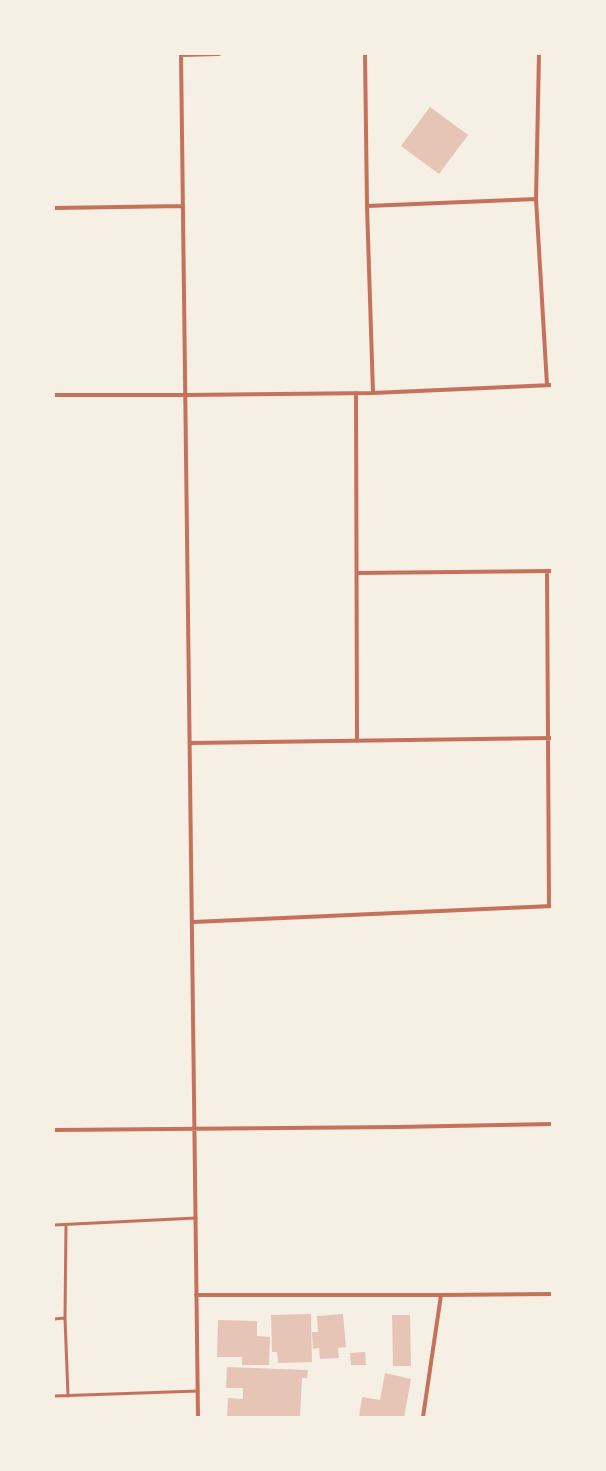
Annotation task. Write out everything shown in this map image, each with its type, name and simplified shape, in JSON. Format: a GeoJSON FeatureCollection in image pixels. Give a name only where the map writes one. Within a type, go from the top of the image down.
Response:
{"type":"FeatureCollection","features":[{"type":"Feature","properties":{"kind":"street"},"geometry":{"type":"LineString","coordinates":[[198,1417],[199,1391],[196,1295],[193,922],[181,55],[220,54]]}},
{"type":"Feature","properties":{"kind":"street"},"geometry":{"type":"LineString","coordinates":[[365,54],[366,206],[373,393]]}},
{"type":"Feature","properties":{"kind":"street"},"geometry":{"type":"LineString","coordinates":[[54,395],[373,393],[550,385],[536,198],[539,54]]}},
{"type":"Feature","properties":{"kind":"street"},"geometry":{"type":"LineString","coordinates":[[366,206],[536,198]]}},
{"type":"Feature","properties":{"kind":"street"},"geometry":{"type":"LineString","coordinates":[[54,208],[183,206]]}},
{"type":"Feature","properties":{"kind":"street"},"geometry":{"type":"LineString","coordinates":[[356,393],[357,741]]}},
{"type":"Feature","properties":{"kind":"street"},"geometry":{"type":"LineString","coordinates":[[193,922],[551,906],[550,571],[357,573]]}},
{"type":"Feature","properties":{"kind":"street"},"geometry":{"type":"LineString","coordinates":[[190,744],[550,738]]}},
{"type":"Feature","properties":{"kind":"street"},"geometry":{"type":"LineString","coordinates":[[54,1130],[195,1130],[552,1124]]}},
{"type":"Feature","properties":{"kind":"street"},"geometry":{"type":"LineString","coordinates":[[196,1295],[552,1294]]}},
{"type":"Feature","properties":{"kind":"street"},"geometry":{"type":"LineString","coordinates":[[423,1417],[441,1295]]}},
{"type":"Feature","properties":{"kind":"lane"},"geometry":{"type":"LineString","coordinates":[[54,1225],[196,1218]]}},
{"type":"Feature","properties":{"kind":"lane"},"geometry":{"type":"LineString","coordinates":[[66,1225],[65,1318],[68,1396]]}},
{"type":"Feature","properties":{"kind":"lane"},"geometry":{"type":"LineString","coordinates":[[54,1319],[65,1318]]}},
{"type":"Feature","properties":{"kind":"lane"},"geometry":{"type":"LineString","coordinates":[[54,1396],[199,1391]]}},
{"type":"Feature","properties":{"kind":"building"},"geometry":{"type":"Polygon","coordinates":[[[430,107],[468,135],[439,174],[401,146],[430,107]]]}},
{"type":"Feature","properties":{"kind":"building"},"geometry":{"type":"Polygon","coordinates":[[[311,1314],[312,1362],[278,1363],[277,1352],[272,1352],[271,1315],[311,1314]]]}},
{"type":"Feature","properties":{"kind":"building"},"geometry":{"type":"Polygon","coordinates":[[[343,1314],[346,1347],[338,1348],[339,1358],[320,1359],[319,1348],[313,1349],[312,1332],[318,1332],[317,1316],[343,1314]]]}},
{"type":"Feature","properties":{"kind":"building"},"geometry":{"type":"Polygon","coordinates":[[[392,1315],[410,1315],[411,1366],[393,1366],[392,1315]]]}},
{"type":"Feature","properties":{"kind":"building"},"geometry":{"type":"Polygon","coordinates":[[[218,1320],[257,1321],[257,1336],[270,1337],[269,1365],[242,1365],[242,1357],[217,1357],[218,1320]]]}},
{"type":"Feature","properties":{"kind":"building"},"geometry":{"type":"Polygon","coordinates":[[[365,1352],[366,1365],[351,1365],[350,1353],[365,1352]]]}},
{"type":"Feature","properties":{"kind":"building"},"geometry":{"type":"Polygon","coordinates":[[[227,1367],[308,1370],[307,1378],[302,1378],[300,1417],[227,1417],[228,1398],[243,1399],[243,1388],[226,1388],[227,1367]]]}},
{"type":"Feature","properties":{"kind":"building"},"geometry":{"type":"Polygon","coordinates":[[[385,1373],[411,1379],[404,1417],[359,1417],[362,1397],[380,1400],[385,1373]]]}}]}
